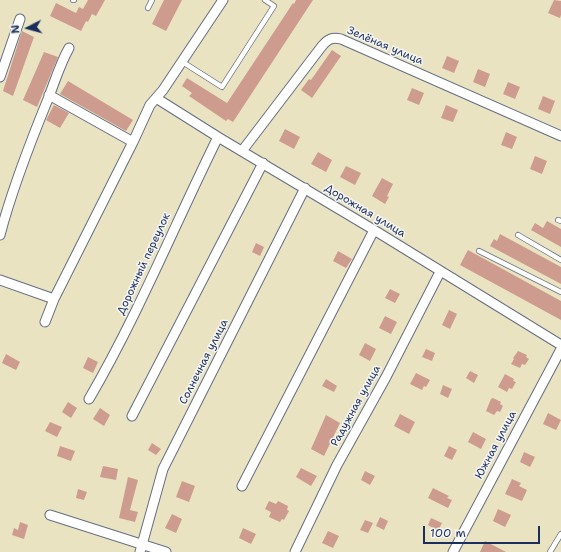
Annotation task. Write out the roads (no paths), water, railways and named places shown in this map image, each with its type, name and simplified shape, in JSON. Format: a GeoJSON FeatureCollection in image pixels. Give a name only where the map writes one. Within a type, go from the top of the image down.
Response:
{"type":"FeatureCollection","features":[{"type":"Feature","properties":{"kind":"street"},"geometry":{"type":"LineString","coordinates":[[45,322],[54,299],[150,105],[163,90],[223,0]]}},
{"type":"Feature","properties":{"kind":"street"},"geometry":{"type":"LineString","coordinates":[[0,77],[20,19]]}},
{"type":"Feature","properties":{"kind":"street","name":"Зелёная улица"},"geometry":{"type":"LineString","coordinates":[[242,151],[322,46],[328,40],[335,38],[341,39],[561,136]]}},
{"type":"Feature","properties":{"kind":"street"},"geometry":{"type":"LineString","coordinates":[[0,235],[32,138],[62,59],[69,48]]}},
{"type":"Feature","properties":{"kind":"street"},"geometry":{"type":"LineString","coordinates":[[49,95],[133,142]]}},
{"type":"Feature","properties":{"kind":"street","name":"Дорожная улица"},"geometry":{"type":"LineString","coordinates":[[156,98],[218,138],[305,188],[561,345]]}},
{"type":"Feature","properties":{"kind":"street","name":"Дорожный переулок"},"geometry":{"type":"LineString","coordinates":[[89,399],[111,362],[188,198],[218,138]]}},
{"type":"Feature","properties":{"kind":"street"},"geometry":{"type":"LineString","coordinates":[[132,416],[263,163]]}},
{"type":"Feature","properties":{"kind":"street","name":"Солнечная улица"},"geometry":{"type":"LineString","coordinates":[[141,549],[164,469],[305,188]]}},
{"type":"Feature","properties":{"kind":"street"},"geometry":{"type":"LineString","coordinates":[[242,486],[374,230]]}},
{"type":"Feature","properties":{"kind":"street","name":"Радужная улица"},"geometry":{"type":"LineString","coordinates":[[294,552],[337,465],[386,377],[440,272]]}},
{"type":"Feature","properties":{"kind":"street"},"geometry":{"type":"LineString","coordinates":[[0,280],[54,299]]}},
{"type":"Feature","properties":{"kind":"street","name":"Южная улица"},"geometry":{"type":"LineString","coordinates":[[452,552],[561,349]]}},
{"type":"Feature","properties":{"kind":"street"},"geometry":{"type":"LineString","coordinates":[[50,516],[141,549],[166,552]]}},
{"type":"Feature","properties":{"kind":"lane"},"geometry":{"type":"LineString","coordinates":[[148,8],[152,0]]}},
{"type":"Feature","properties":{"kind":"lane"},"geometry":{"type":"LineString","coordinates":[[181,61],[222,87],[274,6],[265,0]]}},
{"type":"Feature","properties":{"kind":"lane"},"geometry":{"type":"LineString","coordinates":[[518,235],[561,260]]}},
{"type":"Feature","properties":{"kind":"lane"},"geometry":{"type":"LineString","coordinates":[[479,251],[561,292]]}},
{"type":"Feature","properties":{"kind":"lane"},"geometry":{"type":"LineString","coordinates":[[550,552],[561,534]]}}]}
